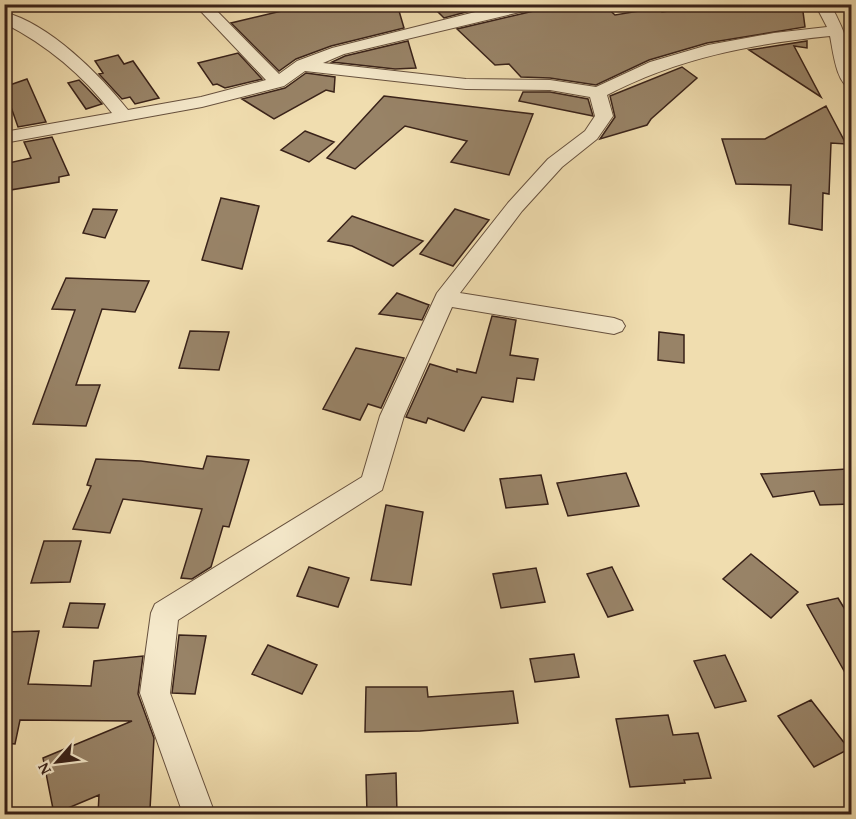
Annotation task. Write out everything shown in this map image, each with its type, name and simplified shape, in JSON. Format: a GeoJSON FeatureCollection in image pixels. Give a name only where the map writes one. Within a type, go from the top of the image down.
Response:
{"type":"FeatureCollection","features":[{"type":"Feature","properties":{"kind":"street"},"geometry":{"type":"LineString","coordinates":[[201,4],[278,82]]}},
{"type":"Feature","properties":{"kind":"street"},"geometry":{"type":"LineString","coordinates":[[4,138],[202,102],[278,82],[303,65],[338,51],[536,4]]}},
{"type":"Feature","properties":{"kind":"street"},"geometry":{"type":"LineString","coordinates":[[822,4],[837,31],[844,66],[852,84]]}},
{"type":"Feature","properties":{"kind":"street"},"geometry":{"type":"LineString","coordinates":[[4,17],[28,28],[81,65],[123,115]]}},
{"type":"Feature","properties":{"kind":"street"},"geometry":{"type":"LineString","coordinates":[[303,65],[466,84],[550,85],[598,93],[643,71],[707,49],[736,42],[837,31]]}},
{"type":"Feature","properties":{"kind":"street"},"geometry":{"type":"LineString","coordinates":[[199,814],[155,693],[165,613],[373,483],[392,416],[445,298],[515,207],[555,163],[591,135],[604,116],[598,93]]}},
{"type":"Feature","properties":{"kind":"street"},"geometry":{"type":"LineString","coordinates":[[445,298],[614,326]]}},
{"type":"Feature","properties":{"kind":"building"},"geometry":{"type":"Polygon","coordinates":[[[286,4],[332,4],[335,9],[372,4],[397,4],[404,28],[331,46],[296,59],[279,71],[231,23],[290,9],[286,4]]]}},
{"type":"Feature","properties":{"kind":"building"},"geometry":{"type":"Polygon","coordinates":[[[430,4],[496,4],[444,18],[430,4]]]}},
{"type":"Feature","properties":{"kind":"building"},"geometry":{"type":"Polygon","coordinates":[[[545,4],[556,4],[557,11],[603,4],[615,15],[657,8],[662,12],[696,7],[696,4],[802,4],[805,27],[707,43],[649,60],[596,85],[550,78],[521,77],[509,64],[495,65],[457,29],[542,9],[545,4]]]}},
{"type":"Feature","properties":{"kind":"building"},"geometry":{"type":"Polygon","coordinates":[[[408,41],[416,68],[395,69],[332,62],[345,56],[408,41]]]}},
{"type":"Feature","properties":{"kind":"building"},"geometry":{"type":"Polygon","coordinates":[[[807,41],[807,48],[794,46],[821,97],[749,50],[807,41]]]}},
{"type":"Feature","properties":{"kind":"building"},"geometry":{"type":"Polygon","coordinates":[[[238,53],[262,79],[225,88],[217,84],[213,85],[198,63],[238,53]]]}},
{"type":"Feature","properties":{"kind":"building"},"geometry":{"type":"Polygon","coordinates":[[[118,55],[124,64],[133,61],[159,98],[135,104],[130,97],[122,99],[99,74],[103,73],[95,61],[118,55]]]}},
{"type":"Feature","properties":{"kind":"building"},"geometry":{"type":"Polygon","coordinates":[[[682,67],[697,78],[647,125],[600,139],[615,117],[610,96],[682,67]]]}},
{"type":"Feature","properties":{"kind":"building"},"geometry":{"type":"Polygon","coordinates":[[[306,73],[335,77],[334,92],[326,90],[274,119],[242,99],[285,88],[306,73]]]}},
{"type":"Feature","properties":{"kind":"building"},"geometry":{"type":"Polygon","coordinates":[[[27,79],[46,122],[18,127],[4,87],[27,79]]]}},
{"type":"Feature","properties":{"kind":"building"},"geometry":{"type":"Polygon","coordinates":[[[79,80],[102,104],[86,109],[68,83],[79,80]]]}},
{"type":"Feature","properties":{"kind":"building"},"geometry":{"type":"Polygon","coordinates":[[[523,92],[550,92],[588,99],[593,116],[519,101],[523,92]]]}},
{"type":"Feature","properties":{"kind":"building"},"geometry":{"type":"Polygon","coordinates":[[[384,96],[533,114],[509,175],[451,162],[467,141],[405,126],[355,169],[327,158],[384,96]]]}},
{"type":"Feature","properties":{"kind":"building"},"geometry":{"type":"Polygon","coordinates":[[[826,106],[846,144],[831,143],[829,194],[823,193],[822,230],[789,224],[791,185],[736,184],[722,139],[765,139],[826,106]]]}},
{"type":"Feature","properties":{"kind":"building"},"geometry":{"type":"Polygon","coordinates":[[[305,131],[334,142],[309,162],[281,150],[305,131]]]}},
{"type":"Feature","properties":{"kind":"building"},"geometry":{"type":"Polygon","coordinates":[[[52,137],[69,175],[59,177],[59,182],[4,191],[4,164],[31,158],[24,142],[52,137]]]}},
{"type":"Feature","properties":{"kind":"building"},"geometry":{"type":"Polygon","coordinates":[[[221,198],[259,206],[242,269],[202,260],[221,198]]]}},
{"type":"Feature","properties":{"kind":"building"},"geometry":{"type":"Polygon","coordinates":[[[93,209],[117,210],[105,238],[83,233],[93,209]]]}},
{"type":"Feature","properties":{"kind":"building"},"geometry":{"type":"Polygon","coordinates":[[[455,209],[489,220],[453,266],[420,254],[455,209]]]}},
{"type":"Feature","properties":{"kind":"building"},"geometry":{"type":"Polygon","coordinates":[[[352,216],[423,241],[393,266],[352,246],[328,241],[352,216]]]}},
{"type":"Feature","properties":{"kind":"building"},"geometry":{"type":"Polygon","coordinates":[[[66,278],[149,281],[135,312],[102,309],[76,385],[100,385],[86,426],[33,424],[75,310],[52,309],[66,278]]]}},
{"type":"Feature","properties":{"kind":"building"},"geometry":{"type":"Polygon","coordinates":[[[397,293],[429,305],[422,320],[379,314],[397,293]]]}},
{"type":"Feature","properties":{"kind":"building"},"geometry":{"type":"Polygon","coordinates":[[[492,316],[516,320],[510,355],[538,359],[534,380],[517,378],[513,402],[482,397],[464,431],[428,418],[426,423],[406,417],[430,364],[457,372],[457,369],[476,373],[492,316]]]}},
{"type":"Feature","properties":{"kind":"building"},"geometry":{"type":"Polygon","coordinates":[[[190,331],[229,332],[219,370],[179,368],[190,331]]]}},
{"type":"Feature","properties":{"kind":"building"},"geometry":{"type":"Polygon","coordinates":[[[659,332],[684,335],[684,363],[658,360],[659,332]]]}},
{"type":"Feature","properties":{"kind":"building"},"geometry":{"type":"Polygon","coordinates":[[[356,348],[404,358],[381,408],[368,404],[360,420],[323,409],[356,348]]]}},
{"type":"Feature","properties":{"kind":"building"},"geometry":{"type":"Polygon","coordinates":[[[207,456],[249,460],[229,527],[223,526],[211,567],[192,579],[181,578],[202,509],[123,499],[110,533],[73,529],[91,486],[87,485],[96,459],[141,461],[203,469],[207,456]]]}},
{"type":"Feature","properties":{"kind":"building"},"geometry":{"type":"Polygon","coordinates":[[[847,469],[852,504],[820,505],[814,491],[773,497],[761,474],[847,469]]]}},
{"type":"Feature","properties":{"kind":"building"},"geometry":{"type":"Polygon","coordinates":[[[626,473],[639,506],[568,516],[557,483],[626,473]]]}},
{"type":"Feature","properties":{"kind":"building"},"geometry":{"type":"Polygon","coordinates":[[[541,475],[548,504],[506,508],[500,479],[541,475]]]}},
{"type":"Feature","properties":{"kind":"building"},"geometry":{"type":"Polygon","coordinates":[[[386,505],[423,512],[411,585],[371,580],[386,505]]]}},
{"type":"Feature","properties":{"kind":"building"},"geometry":{"type":"Polygon","coordinates":[[[44,541],[81,541],[70,582],[31,583],[44,541]]]}},
{"type":"Feature","properties":{"kind":"building"},"geometry":{"type":"Polygon","coordinates":[[[751,554],[798,592],[771,618],[723,579],[751,554]]]}},
{"type":"Feature","properties":{"kind":"building"},"geometry":{"type":"Polygon","coordinates":[[[309,567],[349,578],[338,607],[297,596],[309,567]]]}},
{"type":"Feature","properties":{"kind":"building"},"geometry":{"type":"Polygon","coordinates":[[[612,567],[633,610],[608,617],[587,574],[612,567]]]}},
{"type":"Feature","properties":{"kind":"building"},"geometry":{"type":"Polygon","coordinates":[[[536,568],[545,602],[501,608],[493,574],[536,568]]]}},
{"type":"Feature","properties":{"kind":"building"},"geometry":{"type":"Polygon","coordinates":[[[838,598],[852,621],[852,685],[807,605],[838,598]]]}},
{"type":"Feature","properties":{"kind":"building"},"geometry":{"type":"Polygon","coordinates":[[[70,603],[105,604],[98,628],[63,627],[70,603]]]}},
{"type":"Feature","properties":{"kind":"building"},"geometry":{"type":"Polygon","coordinates":[[[39,631],[28,684],[91,686],[94,661],[143,656],[138,694],[154,738],[150,809],[98,814],[99,795],[54,814],[43,758],[132,721],[20,720],[15,744],[4,743],[4,632],[39,631]]]}},
{"type":"Feature","properties":{"kind":"building"},"geometry":{"type":"Polygon","coordinates":[[[179,635],[206,636],[195,694],[172,693],[179,635]]]}},
{"type":"Feature","properties":{"kind":"building"},"geometry":{"type":"Polygon","coordinates":[[[268,645],[317,665],[302,694],[252,674],[268,645]]]}},
{"type":"Feature","properties":{"kind":"building"},"geometry":{"type":"Polygon","coordinates":[[[574,654],[579,677],[535,682],[530,659],[574,654]]]}},
{"type":"Feature","properties":{"kind":"building"},"geometry":{"type":"Polygon","coordinates":[[[725,655],[746,701],[715,708],[694,661],[725,655]]]}},
{"type":"Feature","properties":{"kind":"building"},"geometry":{"type":"Polygon","coordinates":[[[366,687],[427,687],[428,697],[513,691],[518,723],[420,731],[365,732],[366,687]]]}},
{"type":"Feature","properties":{"kind":"building"},"geometry":{"type":"Polygon","coordinates":[[[811,700],[849,749],[814,767],[778,716],[811,700]]]}},
{"type":"Feature","properties":{"kind":"building"},"geometry":{"type":"Polygon","coordinates":[[[668,715],[673,735],[698,733],[711,778],[684,780],[685,783],[630,787],[616,719],[668,715]]]}},
{"type":"Feature","properties":{"kind":"building"},"geometry":{"type":"Polygon","coordinates":[[[396,773],[397,814],[367,814],[366,775],[396,773]]]}}]}
